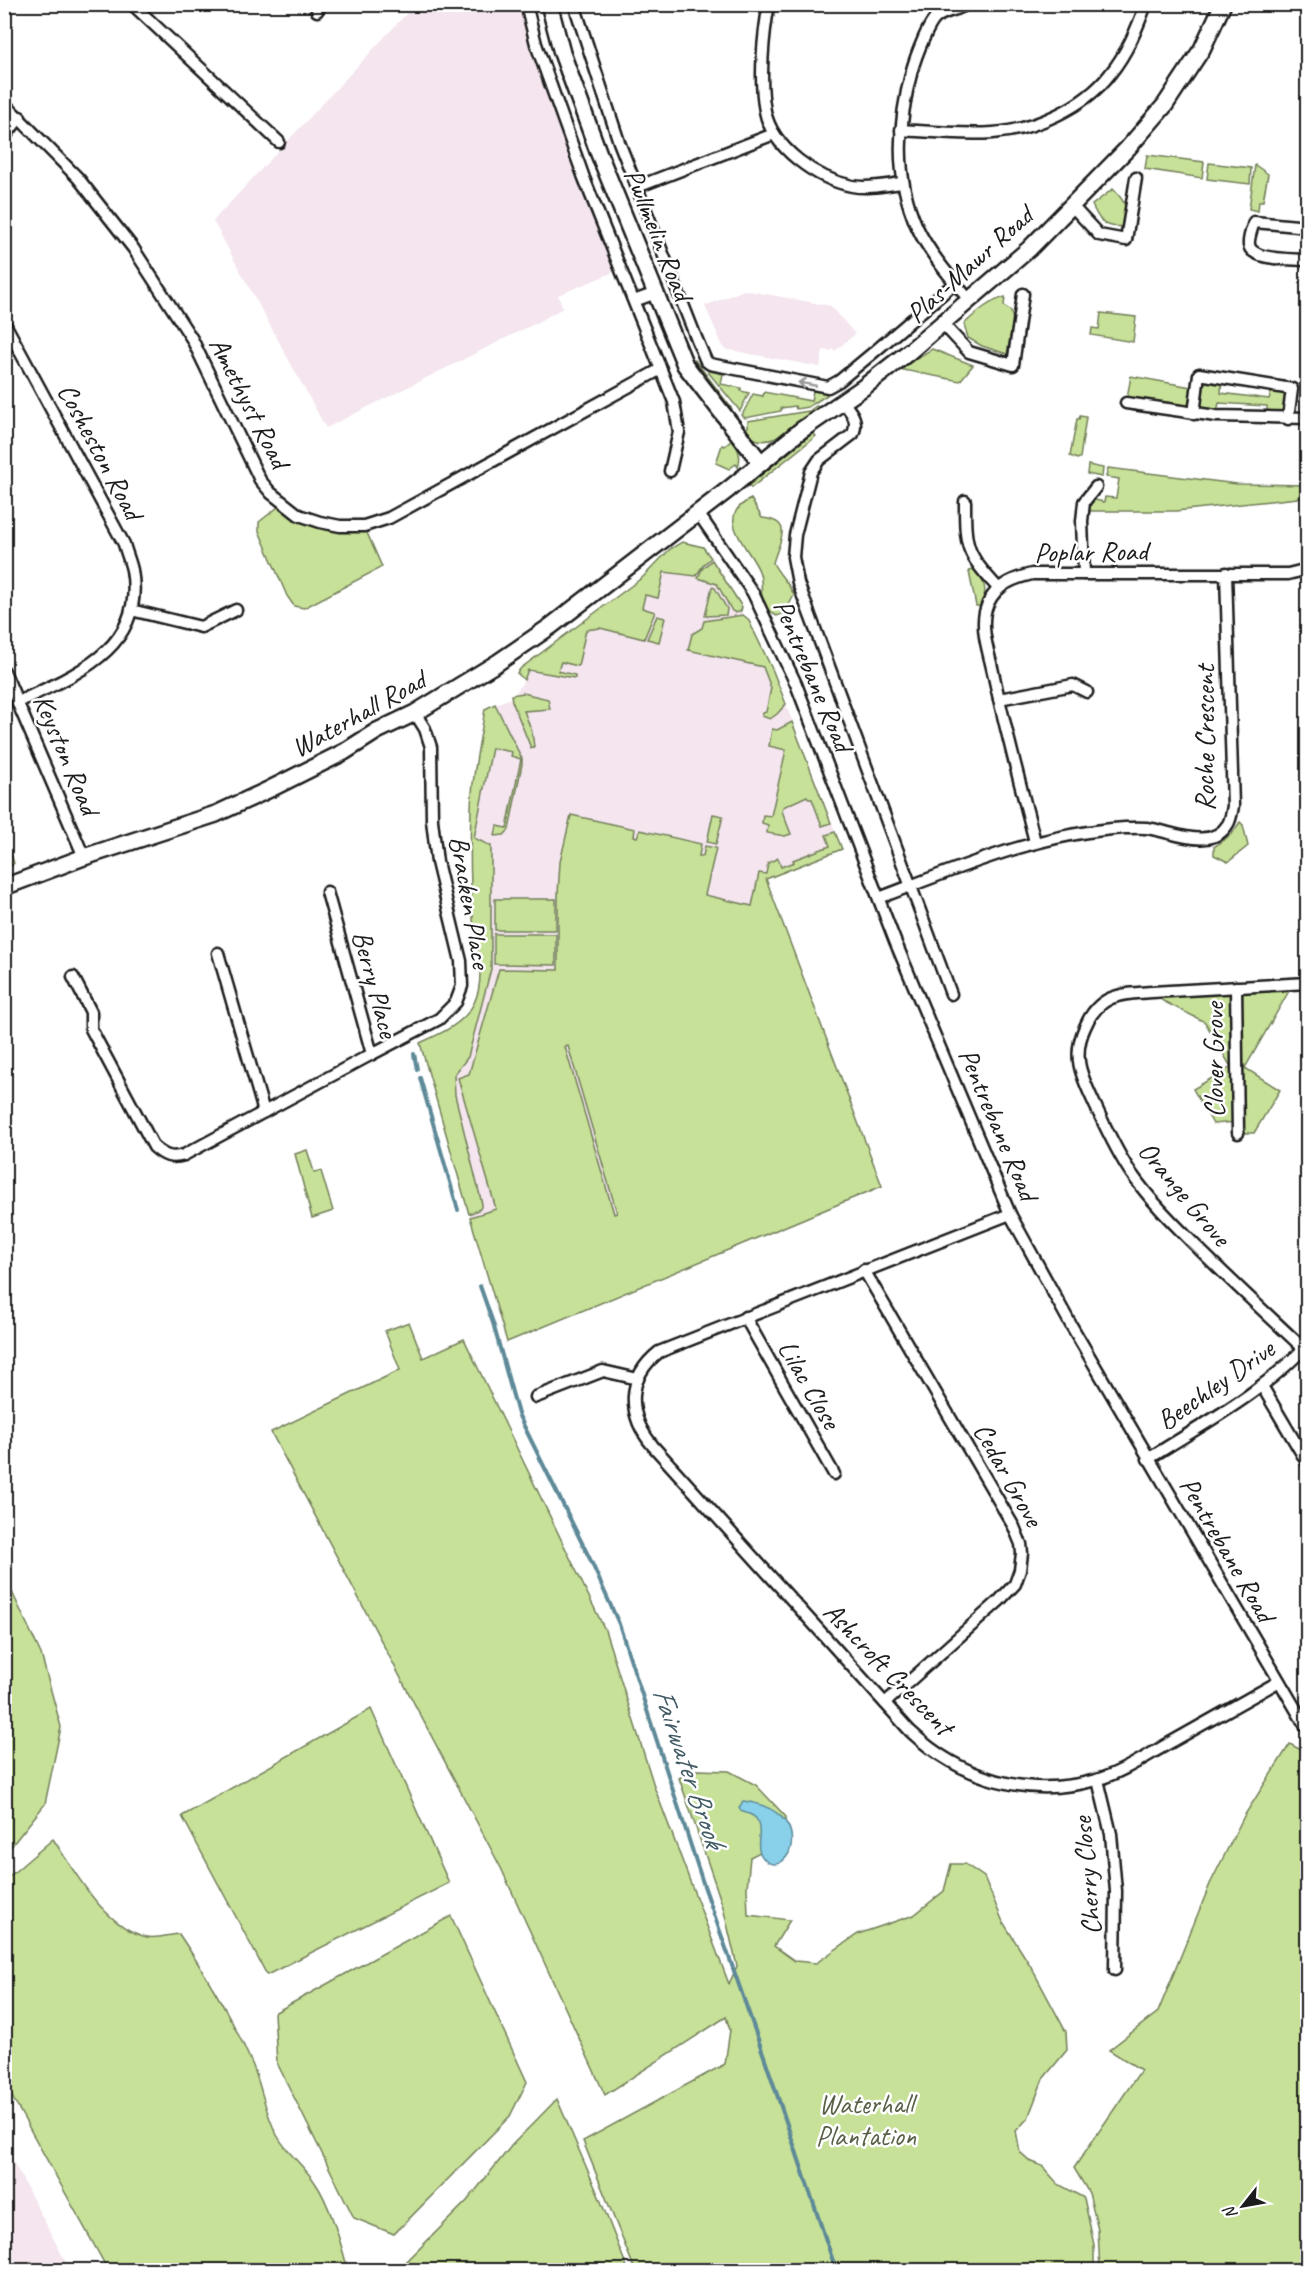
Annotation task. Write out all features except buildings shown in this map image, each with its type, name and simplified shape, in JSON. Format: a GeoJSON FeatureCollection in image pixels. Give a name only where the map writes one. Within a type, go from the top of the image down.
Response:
{"type":"FeatureCollection","features":[{"type":"Feature","properties":{"kind":"street"},"geometry":{"type":"LineString","coordinates":[[132,4],[279,142]]}},
{"type":"Feature","properties":{"kind":"street","name":"Pwllmelin Road"},"geometry":{"type":"LineString","coordinates":[[526,4],[536,44],[560,116],[674,402],[679,432],[670,471]]}},
{"type":"Feature","properties":{"kind":"street","name":"Pwllmelin Road"},"geometry":{"type":"LineString","coordinates":[[549,4],[562,53],[599,154],[678,349],[693,378],[761,463]]}},
{"type":"Feature","properties":{"kind":"street","name":"Pwllmelin Road"},"geometry":{"type":"LineString","coordinates":[[574,4],[601,90],[697,340]]}},
{"type":"Feature","properties":{"kind":"street"},"geometry":{"type":"LineString","coordinates":[[769,4],[763,84],[765,112],[774,134],[795,158],[832,180],[854,186],[902,183]]}},
{"type":"Feature","properties":{"kind":"street"},"geometry":{"type":"LineString","coordinates":[[934,4],[936,17]]}},
{"type":"Feature","properties":{"kind":"street"},"geometry":{"type":"LineString","coordinates":[[966,4],[936,17],[922,42],[904,100],[901,130],[902,183],[917,228],[970,301]]}},
{"type":"Feature","properties":{"kind":"street"},"geometry":{"type":"LineString","coordinates":[[901,130],[953,134],[995,133],[1024,127],[1072,106],[1093,92],[1110,75],[1136,33],[1146,4]]}},
{"type":"Feature","properties":{"kind":"street","name":"Plas-Mawr Road"},"geometry":{"type":"LineString","coordinates":[[698,513],[800,431],[843,402],[943,324],[1029,249],[1128,148],[1165,105],[1202,49],[1223,4]]}},
{"type":"Feature","properties":{"kind":"street","name":"Amethyst Road"},"geometry":{"type":"LineString","coordinates":[[4,103],[78,178],[133,248],[192,339],[260,480],[282,504],[299,515],[340,526],[364,526],[389,518],[661,369]]}},
{"type":"Feature","properties":{"kind":"street"},"geometry":{"type":"LineString","coordinates":[[4,138],[20,117]]}},
{"type":"Feature","properties":{"kind":"street"},"geometry":{"type":"LineString","coordinates":[[638,187],[774,134]]}},
{"type":"Feature","properties":{"kind":"street"},"geometry":{"type":"LineString","coordinates":[[1072,206],[1099,235],[1126,240],[1136,178]]}},
{"type":"Feature","properties":{"kind":"street"},"geometry":{"type":"LineString","coordinates":[[1308,226],[1254,222],[1250,238],[1250,248],[1253,253],[1262,256],[1308,260]]}},
{"type":"Feature","properties":{"kind":"street","name":"Plas-Mawr Road"},"geometry":{"type":"LineString","coordinates":[[697,340],[706,360],[715,367],[822,387],[833,384],[874,352],[955,283]]}},
{"type":"Feature","properties":{"kind":"street"},"geometry":{"type":"LineString","coordinates":[[634,301],[656,293]]}},
{"type":"Feature","properties":{"kind":"street"},"geometry":{"type":"LineString","coordinates":[[943,324],[969,352],[1013,365],[1023,294]]}},
{"type":"Feature","properties":{"kind":"street","name":"Cosheston Road"},"geometry":{"type":"LineString","coordinates":[[4,322],[124,544],[132,571],[133,591],[131,610],[122,631],[99,660],[78,673],[18,702]]}},
{"type":"Feature","properties":{"kind":"street"},"geometry":{"type":"LineString","coordinates":[[678,349],[697,340]]}},
{"type":"Feature","properties":{"kind":"street"},"geometry":{"type":"LineString","coordinates":[[1194,414],[1199,374],[1292,389],[1288,419]]}},
{"type":"Feature","properties":{"kind":"street"},"geometry":{"type":"LineString","coordinates":[[843,402],[855,417],[856,428],[853,434],[819,460],[811,472],[795,535],[793,557],[798,582],[912,886],[916,905],[951,994]]}},
{"type":"Feature","properties":{"kind":"street"},"geometry":{"type":"LineString","coordinates":[[1126,403],[1194,414],[1308,418]]}},
{"type":"Feature","properties":{"kind":"street"},"geometry":{"type":"LineString","coordinates":[[1084,574],[1082,521],[1084,502],[1096,487]]}},
{"type":"Feature","properties":{"kind":"street"},"geometry":{"type":"LineString","coordinates":[[965,501],[965,536],[970,554],[998,588]]}},
{"type":"Feature","properties":{"kind":"street","name":"Waterhall Road"},"geometry":{"type":"LineString","coordinates":[[10,885],[84,857],[216,814],[344,752],[377,731],[416,713],[497,663],[551,626],[698,513]]}},
{"type":"Feature","properties":{"kind":"street","name":"Pentrebane Road"},"geometry":{"type":"LineString","coordinates":[[698,513],[753,593],[796,684],[895,941],[1011,1214],[1039,1269],[1148,1459],[1308,1730]]}},
{"type":"Feature","properties":{"kind":"street","name":"Poplar Road"},"geometry":{"type":"LineString","coordinates":[[1035,842],[999,699],[984,625],[986,611],[998,588],[1014,578],[1032,574],[1288,574],[1308,569]]}},
{"type":"Feature","properties":{"kind":"street","name":"Roche Crescent"},"geometry":{"type":"LineString","coordinates":[[879,898],[1035,842],[1124,828],[1149,828],[1193,839],[1219,833],[1229,824],[1233,806],[1226,573]]}},
{"type":"Feature","properties":{"kind":"street"},"geometry":{"type":"LineString","coordinates":[[131,610],[201,627],[236,610]]}},
{"type":"Feature","properties":{"kind":"street","name":"Keyston Road"},"geometry":{"type":"LineString","coordinates":[[4,671],[84,857]]}},
{"type":"Feature","properties":{"kind":"street"},"geometry":{"type":"LineString","coordinates":[[999,699],[1072,685],[1087,692]]}},
{"type":"Feature","properties":{"kind":"street","name":"Bracken Place"},"geometry":{"type":"LineString","coordinates":[[372,1054],[439,1019],[456,1002],[462,986],[461,961],[437,862],[432,820],[430,747],[425,729],[416,713]]}},
{"type":"Feature","properties":{"kind":"street","name":"Berry Place"},"geometry":{"type":"LineString","coordinates":[[73,977],[91,1012],[90,1029],[154,1147],[161,1154],[176,1157],[184,1155],[372,1054],[327,892]]}},
{"type":"Feature","properties":{"kind":"street"},"geometry":{"type":"LineString","coordinates":[[218,953],[264,1112]]}},
{"type":"Feature","properties":{"kind":"street","name":"Orange Grove"},"geometry":{"type":"LineString","coordinates":[[1306,1346],[1222,1273],[1152,1200],[1131,1173],[1112,1142],[1078,1067],[1078,1052],[1081,1035],[1095,1008],[1109,998],[1134,993],[1308,983]]}},
{"type":"Feature","properties":{"kind":"street","name":"Clover Grove"},"geometry":{"type":"LineString","coordinates":[[1236,987],[1238,1133]]}},
{"type":"Feature","properties":{"kind":"street","name":"Ashcroft Crescent"},"geometry":{"type":"LineString","coordinates":[[1011,1214],[659,1352],[646,1365],[634,1391],[634,1411],[646,1437],[910,1731],[940,1756],[983,1777],[1010,1785],[1047,1788],[1098,1780],[1135,1762],[1278,1682]]}},
{"type":"Feature","properties":{"kind":"street","name":"Cedar Grove"},"geometry":{"type":"LineString","coordinates":[[864,1270],[1014,1527],[1022,1553],[1018,1577],[999,1601],[885,1704]]}},
{"type":"Feature","properties":{"kind":"street","name":"Lilac Close"},"geometry":{"type":"LineString","coordinates":[[745,1317],[834,1474]]}},
{"type":"Feature","properties":{"kind":"street","name":"Beechley Drive"},"geometry":{"type":"LineString","coordinates":[[1148,1459],[1262,1386],[1306,1346]]}},
{"type":"Feature","properties":{"kind":"street"},"geometry":{"type":"LineString","coordinates":[[536,1397],[603,1371],[638,1379]]}},
{"type":"Feature","properties":{"kind":"street"},"geometry":{"type":"LineString","coordinates":[[1262,1386],[1308,1464]]}},
{"type":"Feature","properties":{"kind":"street","name":"Cherry Close"},"geometry":{"type":"LineString","coordinates":[[1098,1780],[1111,1834],[1116,1891],[1115,1970]]}},
{"type":"Feature","properties":{"kind":"shaded area"},"geometry":{"type":"Polygon","coordinates":[[[434,5],[518,5],[536,65],[614,272],[558,295],[563,308],[536,323],[326,428],[213,221],[408,12],[434,5]]]}},
{"type":"Feature","properties":{"kind":"shaded area"},"geometry":{"type":"Polygon","coordinates":[[[744,290],[831,306],[855,334],[835,351],[833,349],[823,350],[820,367],[724,349],[705,306],[744,290]]]}},
{"type":"Feature","properties":{"kind":"shaded area"},"geometry":{"type":"Polygon","coordinates":[[[682,542],[703,547],[742,607],[741,611],[748,619],[773,671],[842,849],[766,879],[882,1186],[507,1342],[420,1043],[446,1032],[459,1022],[473,1006],[477,996],[480,976],[472,917],[471,807],[485,709],[513,697],[524,680],[517,673],[643,577],[670,549],[682,542]]]}},
{"type":"Feature","properties":{"kind":"shaded area"},"geometry":{"type":"Polygon","coordinates":[[[5,2146],[70,2270],[5,2270],[5,2146]]]}},
{"type":"Feature","properties":{"kind":"green space"},"geometry":{"type":"Polygon","coordinates":[[[1147,155],[1204,162],[1202,178],[1145,169],[1147,155]]]}},
{"type":"Feature","properties":{"kind":"green space"},"geometry":{"type":"Polygon","coordinates":[[[1209,163],[1251,168],[1250,184],[1207,179],[1209,163]]]}},
{"type":"Feature","properties":{"kind":"green space"},"geometry":{"type":"Polygon","coordinates":[[[1255,165],[1268,174],[1263,201],[1259,201],[1258,211],[1249,209],[1255,165]]]}},
{"type":"Feature","properties":{"kind":"green space"},"geometry":{"type":"Polygon","coordinates":[[[1113,189],[1125,205],[1123,226],[1117,227],[1103,223],[1092,205],[1113,189]]]}},
{"type":"Feature","properties":{"kind":"green space"},"geometry":{"type":"Polygon","coordinates":[[[1005,297],[1004,306],[1011,311],[1013,321],[1007,354],[982,346],[968,338],[964,324],[988,304],[1005,297]]]}},
{"type":"Feature","properties":{"kind":"green space"},"geometry":{"type":"Polygon","coordinates":[[[1101,313],[1136,317],[1133,342],[1091,335],[1092,328],[1099,329],[1101,313]]]}},
{"type":"Feature","properties":{"kind":"green space"},"geometry":{"type":"Polygon","coordinates":[[[932,349],[973,365],[960,381],[898,369],[932,349]]]}},
{"type":"Feature","properties":{"kind":"green space"},"geometry":{"type":"Polygon","coordinates":[[[695,360],[732,409],[729,412],[691,361],[695,360]]]}},
{"type":"Feature","properties":{"kind":"green space"},"geometry":{"type":"Polygon","coordinates":[[[708,372],[723,374],[721,384],[741,388],[741,391],[749,393],[740,411],[708,372]]]}},
{"type":"Feature","properties":{"kind":"green space"},"geometry":{"type":"Polygon","coordinates":[[[1199,374],[1222,378],[1221,393],[1269,399],[1273,386],[1292,389],[1288,419],[1268,418],[1267,406],[1219,403],[1216,416],[1126,403],[1131,376],[1197,388],[1199,374]]]}},
{"type":"Feature","properties":{"kind":"green space"},"geometry":{"type":"Polygon","coordinates":[[[813,391],[827,395],[808,407],[781,408],[781,411],[745,418],[742,415],[753,394],[763,396],[764,392],[811,401],[813,391]]]}},
{"type":"Feature","properties":{"kind":"green space"},"geometry":{"type":"Polygon","coordinates":[[[816,406],[819,407],[791,429],[772,440],[762,441],[752,438],[743,430],[748,427],[748,421],[809,411],[816,406]]]}},
{"type":"Feature","properties":{"kind":"green space"},"geometry":{"type":"Polygon","coordinates":[[[1080,416],[1086,417],[1080,458],[1077,459],[1070,456],[1077,419],[1080,416]]]}},
{"type":"Feature","properties":{"kind":"green space"},"geometry":{"type":"Polygon","coordinates":[[[813,433],[816,436],[751,488],[748,486],[813,433]]]}},
{"type":"Feature","properties":{"kind":"green space"},"geometry":{"type":"Polygon","coordinates":[[[733,439],[740,459],[738,467],[736,464],[729,469],[716,463],[722,445],[725,446],[733,439]]]}},
{"type":"Feature","properties":{"kind":"green space"},"geometry":{"type":"Polygon","coordinates":[[[1088,465],[1103,468],[1102,477],[1087,474],[1088,465]]]}},
{"type":"Feature","properties":{"kind":"green space"},"geometry":{"type":"Polygon","coordinates":[[[1108,468],[1237,484],[1307,485],[1307,497],[1176,511],[1089,511],[1089,505],[1095,500],[1104,502],[1105,497],[1116,498],[1119,479],[1106,477],[1108,468]]]}},
{"type":"Feature","properties":{"kind":"green space"},"geometry":{"type":"Polygon","coordinates":[[[751,499],[762,518],[779,523],[782,528],[781,541],[773,563],[794,595],[785,613],[777,616],[765,606],[759,571],[742,543],[734,524],[735,515],[740,506],[751,499]]]}},
{"type":"Feature","properties":{"kind":"green space"},"geometry":{"type":"Polygon","coordinates":[[[282,504],[299,515],[364,526],[382,567],[304,608],[294,606],[287,596],[259,531],[259,522],[282,504]]]}},
{"type":"Feature","properties":{"kind":"green space"},"geometry":{"type":"Polygon","coordinates":[[[682,542],[703,547],[711,558],[696,576],[664,572],[658,598],[645,595],[642,608],[655,612],[644,639],[600,628],[586,630],[578,666],[561,662],[558,671],[575,675],[575,678],[528,670],[524,680],[517,673],[643,577],[670,549],[682,542]]]}},
{"type":"Feature","properties":{"kind":"green space"},"geometry":{"type":"Polygon","coordinates":[[[712,560],[742,607],[741,611],[736,613],[732,611],[717,584],[698,578],[702,569],[712,560]]]}},
{"type":"Feature","properties":{"kind":"green space"},"geometry":{"type":"Polygon","coordinates":[[[972,568],[983,581],[985,591],[980,606],[976,606],[969,572],[972,568]]]}},
{"type":"Feature","properties":{"kind":"green space"},"geometry":{"type":"Polygon","coordinates":[[[712,587],[715,588],[727,609],[726,615],[705,616],[712,587]]]}},
{"type":"Feature","properties":{"kind":"green space"},"geometry":{"type":"Polygon","coordinates":[[[743,615],[748,619],[786,704],[770,719],[762,716],[766,712],[771,688],[763,667],[688,650],[692,634],[702,628],[704,621],[743,615]]]}},
{"type":"Feature","properties":{"kind":"green space"},"geometry":{"type":"Polygon","coordinates":[[[657,616],[665,618],[659,642],[647,639],[657,616]]]}},
{"type":"Feature","properties":{"kind":"green space"},"geometry":{"type":"Polygon","coordinates":[[[523,693],[548,699],[550,709],[524,711],[532,732],[534,747],[531,748],[511,695],[523,693]]]}},
{"type":"Feature","properties":{"kind":"green space"},"geometry":{"type":"Polygon","coordinates":[[[495,704],[522,759],[522,764],[509,830],[504,835],[495,836],[497,826],[507,828],[521,759],[511,756],[512,752],[492,748],[474,838],[491,846],[491,969],[468,1057],[454,1075],[455,1095],[482,1204],[480,1209],[469,1214],[420,1043],[458,1023],[470,1010],[478,993],[480,972],[473,918],[471,877],[472,796],[485,709],[495,704]]]}},
{"type":"Feature","properties":{"kind":"green space"},"geometry":{"type":"Polygon","coordinates":[[[792,722],[831,823],[822,826],[812,799],[807,796],[783,807],[782,811],[791,834],[785,836],[767,833],[768,825],[762,823],[763,815],[771,816],[786,750],[769,746],[772,729],[777,730],[792,722]]]}},
{"type":"Feature","properties":{"kind":"green space"},"geometry":{"type":"Polygon","coordinates":[[[713,814],[723,816],[716,844],[707,842],[713,814]]]}},
{"type":"Feature","properties":{"kind":"green space"},"geometry":{"type":"Polygon","coordinates":[[[571,815],[635,829],[634,836],[637,837],[640,830],[701,844],[699,856],[703,856],[705,846],[716,848],[705,895],[752,906],[759,873],[766,874],[768,863],[778,858],[781,867],[830,846],[826,835],[835,832],[842,849],[766,879],[882,1186],[507,1342],[470,1217],[496,1209],[458,1078],[469,1074],[499,969],[558,970],[560,862],[571,815]],[[568,1046],[565,1047],[614,1214],[617,1213],[568,1046]]]}},
{"type":"Feature","properties":{"kind":"green space"},"geometry":{"type":"Polygon","coordinates":[[[1240,822],[1243,825],[1248,846],[1228,862],[1214,855],[1214,847],[1232,834],[1240,822]]]}},
{"type":"Feature","properties":{"kind":"green space"},"geometry":{"type":"Polygon","coordinates":[[[5,837],[14,863],[4,872],[5,837]]]}},
{"type":"Feature","properties":{"kind":"green space"},"geometry":{"type":"Polygon","coordinates":[[[495,899],[556,899],[556,930],[495,930],[495,899]]]}},
{"type":"Feature","properties":{"kind":"green space"},"geometry":{"type":"Polygon","coordinates":[[[494,934],[556,934],[556,965],[494,964],[494,934]]]}},
{"type":"Feature","properties":{"kind":"green space"},"geometry":{"type":"Polygon","coordinates":[[[1293,984],[1245,1068],[1280,1090],[1254,1133],[1238,1133],[1237,1122],[1213,1124],[1193,1089],[1231,1067],[1205,1022],[1163,1001],[1152,992],[1293,984]]]}},
{"type":"Feature","properties":{"kind":"green space"},"geometry":{"type":"Polygon","coordinates":[[[307,1150],[314,1172],[321,1171],[333,1211],[312,1218],[295,1154],[307,1150]]]}},
{"type":"Feature","properties":{"kind":"green space","name":"Waterhall Plantation"},"geometry":{"type":"Polygon","coordinates":[[[409,1322],[423,1358],[464,1339],[605,1630],[655,1789],[729,1984],[737,1966],[723,1907],[679,1778],[697,1770],[729,1771],[756,1785],[786,1817],[778,1843],[750,1857],[747,1888],[748,1915],[790,1920],[774,1946],[795,1961],[816,1963],[858,1934],[914,1915],[944,1891],[951,1864],[965,1864],[984,1877],[1003,1922],[1030,1965],[1066,2032],[1067,2050],[1043,2079],[1028,2118],[1016,2131],[1020,2152],[1030,2161],[1042,2166],[1058,2184],[1084,2198],[1094,2245],[1094,2270],[635,2270],[583,2141],[725,2064],[730,2030],[726,2017],[605,2095],[501,1868],[271,1432],[400,1370],[385,1331],[409,1322]]]}},
{"type":"Feature","properties":{"kind":"green space"},"geometry":{"type":"Polygon","coordinates":[[[5,1577],[41,1654],[61,1727],[45,1804],[5,1854],[5,1577]]]}},
{"type":"Feature","properties":{"kind":"green space"},"geometry":{"type":"Polygon","coordinates":[[[371,1709],[449,1883],[267,1975],[182,1816],[371,1709]]]}},
{"type":"Feature","properties":{"kind":"green space"},"geometry":{"type":"Polygon","coordinates":[[[1290,1744],[1308,1754],[1307,2270],[1100,2270],[1098,2230],[1089,2193],[1074,2168],[1141,2070],[1109,2050],[1158,2012],[1210,1884],[1244,1816],[1290,1744]]]}},
{"type":"Feature","properties":{"kind":"green space"},"geometry":{"type":"Polygon","coordinates":[[[53,1839],[92,1897],[117,1922],[147,1937],[179,1934],[237,2031],[253,2066],[269,2118],[277,2135],[320,2190],[334,2224],[348,2270],[108,2270],[5,2084],[5,1880],[53,1839]]]}},
{"type":"Feature","properties":{"kind":"green space"},"geometry":{"type":"Polygon","coordinates":[[[451,1916],[527,2082],[510,2116],[394,2234],[354,2218],[277,2063],[274,2013],[451,1916]]]}},
{"type":"Feature","properties":{"kind":"green space"},"geometry":{"type":"Polygon","coordinates":[[[557,2099],[628,2270],[398,2270],[467,2201],[512,2145],[557,2099]]]}},
{"type":"Feature","properties":{"kind":"water"},"geometry":{"type":"Polygon","coordinates":[[[743,1801],[767,1807],[782,1817],[790,1830],[792,1842],[789,1853],[782,1861],[774,1864],[765,1860],[761,1855],[759,1825],[755,1817],[739,1808],[743,1801]]]}},
{"type":"Feature","properties":{"kind":"waterway","name":"Fairwater Brook"},"geometry":{"type":"LineString","coordinates":[[414,1054],[417,1069]]}},
{"type":"Feature","properties":{"kind":"waterway","name":"Fairwater Brook"},"geometry":{"type":"LineString","coordinates":[[420,1078],[458,1210]]}},
{"type":"Feature","properties":{"kind":"waterway","name":"Fairwater Brook"},"geometry":{"type":"LineString","coordinates":[[480,1286],[493,1323],[518,1414],[590,1559],[619,1624],[703,1883],[836,2270]]}}]}
